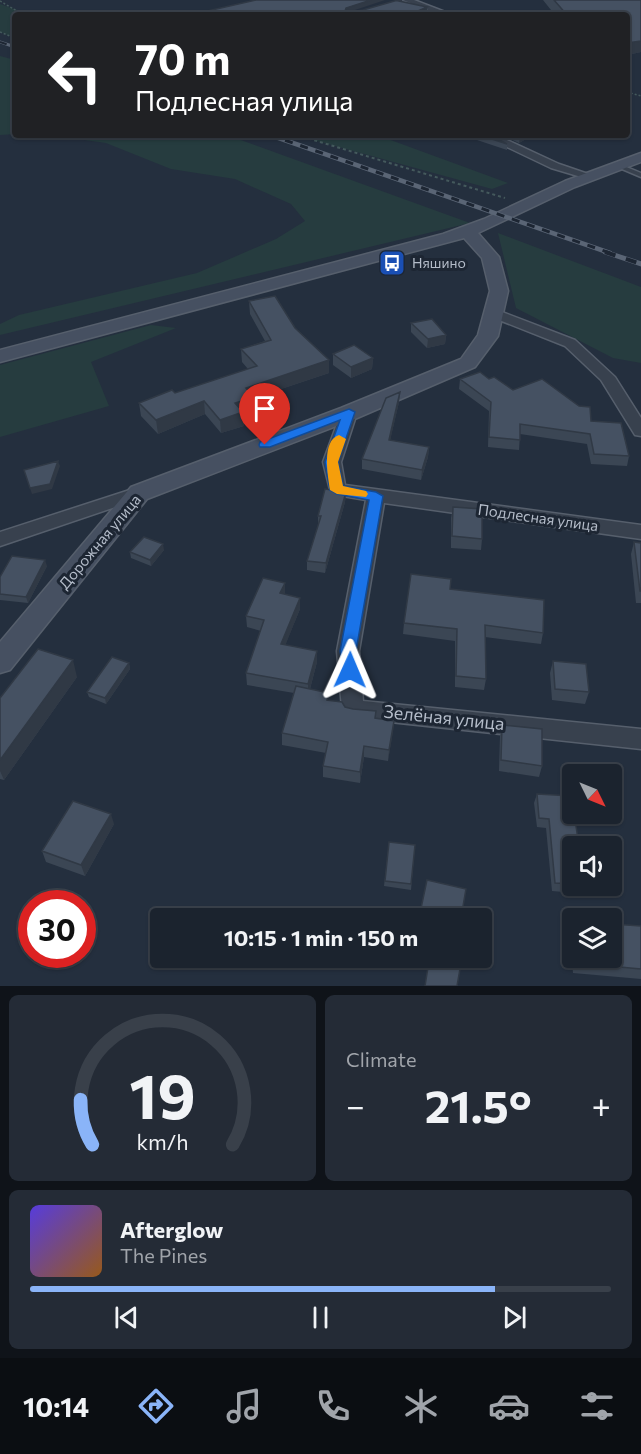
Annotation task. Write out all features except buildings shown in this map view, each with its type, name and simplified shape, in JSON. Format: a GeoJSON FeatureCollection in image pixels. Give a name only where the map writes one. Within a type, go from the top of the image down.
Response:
{"type":"FeatureCollection","features":[{"type":"Feature","properties":{"kind":"street"},"geometry":{"type":"LineString","coordinates":[[406,0],[440,12]]}},
{"type":"Feature","properties":{"kind":"street"},"geometry":{"type":"LineString","coordinates":[[494,138],[555,166],[588,176]]}},
{"type":"Feature","properties":{"kind":"street"},"geometry":{"type":"LineString","coordinates":[[0,356],[468,232],[588,176],[641,157]]}},
{"type":"Feature","properties":{"kind":"street","name":"Дорожная улица"},"geometry":{"type":"LineString","coordinates":[[0,662],[139,493],[349,412],[468,363],[488,336],[499,291],[490,257],[468,232]]}},
{"type":"Feature","properties":{"kind":"street"},"geometry":{"type":"LineString","coordinates":[[494,313],[570,344],[607,377],[641,431]]}},
{"type":"Feature","properties":{"kind":"street","name":"Подлесная улица"},"geometry":{"type":"LineString","coordinates":[[349,412],[332,462],[337,490],[641,531]]}},
{"type":"Feature","properties":{"kind":"street"},"geometry":{"type":"LineString","coordinates":[[0,539],[139,493]]}},
{"type":"Feature","properties":{"kind":"street","name":"Зелёная улица"},"geometry":{"type":"LineString","coordinates":[[376,496],[348,651],[353,709],[641,739]]}},
{"type":"Feature","properties":{"kind":"lane"},"geometry":{"type":"LineString","coordinates":[[617,165],[641,175]]}},
{"type":"Feature","properties":{"kind":"path"},"geometry":{"type":"LineString","coordinates":[[0,1],[12,5],[18,12]]}},
{"type":"Feature","properties":{"kind":"path"},"geometry":{"type":"LineString","coordinates":[[307,138],[526,204]]}},
{"type":"Feature","properties":{"kind":"green space"},"geometry":{"type":"Polygon","coordinates":[[[0,4],[23,12],[12,12],[12,37],[0,32],[0,4]]]}},
{"type":"Feature","properties":{"kind":"green space"},"geometry":{"type":"Polygon","coordinates":[[[0,56],[12,59],[12,134],[0,135],[0,56]]]}},
{"type":"Feature","properties":{"kind":"green space"},"geometry":{"type":"Polygon","coordinates":[[[70,138],[235,138],[470,223],[0,335],[0,324],[19,315],[197,273],[276,239],[305,221],[291,204],[235,179],[171,169],[106,143],[70,138]]]}},
{"type":"Feature","properties":{"kind":"green space"},"geometry":{"type":"Polygon","coordinates":[[[306,138],[385,138],[508,183],[492,189],[306,138]]]}},
{"type":"Feature","properties":{"kind":"green space"},"geometry":{"type":"Polygon","coordinates":[[[498,233],[641,287],[641,363],[613,358],[516,308],[498,233]]]}},
{"type":"Feature","properties":{"kind":"green space"},"geometry":{"type":"Polygon","coordinates":[[[151,325],[176,328],[91,362],[109,406],[0,437],[0,365],[151,325]]]}},
{"type":"Feature","properties":{"kind":"railway"},"geometry":{"type":"LineString","coordinates":[[0,42],[12,46]]}},
{"type":"Feature","properties":{"kind":"railway"},"geometry":{"type":"LineString","coordinates":[[279,138],[610,253]]}},
{"type":"Feature","properties":{"kind":"railway"},"geometry":{"type":"LineString","coordinates":[[605,252],[641,264]]}},
{"type":"Feature","properties":{"kind":"slow traffic"},"geometry":{"type":"LineString","coordinates":[[339,439],[332,462],[337,490],[361,494]]}},
{"type":"Feature","properties":{"kind":"place","name":"Няшино"},"geometry":{"type":"Point","coordinates":[392,263]}},
{"type":"Feature","properties":{"kind":"route"},"geometry":{"type":"LineString","coordinates":[[265,445],[349,412],[332,462],[337,490],[376,496],[348,651],[350,670]]}}]}
